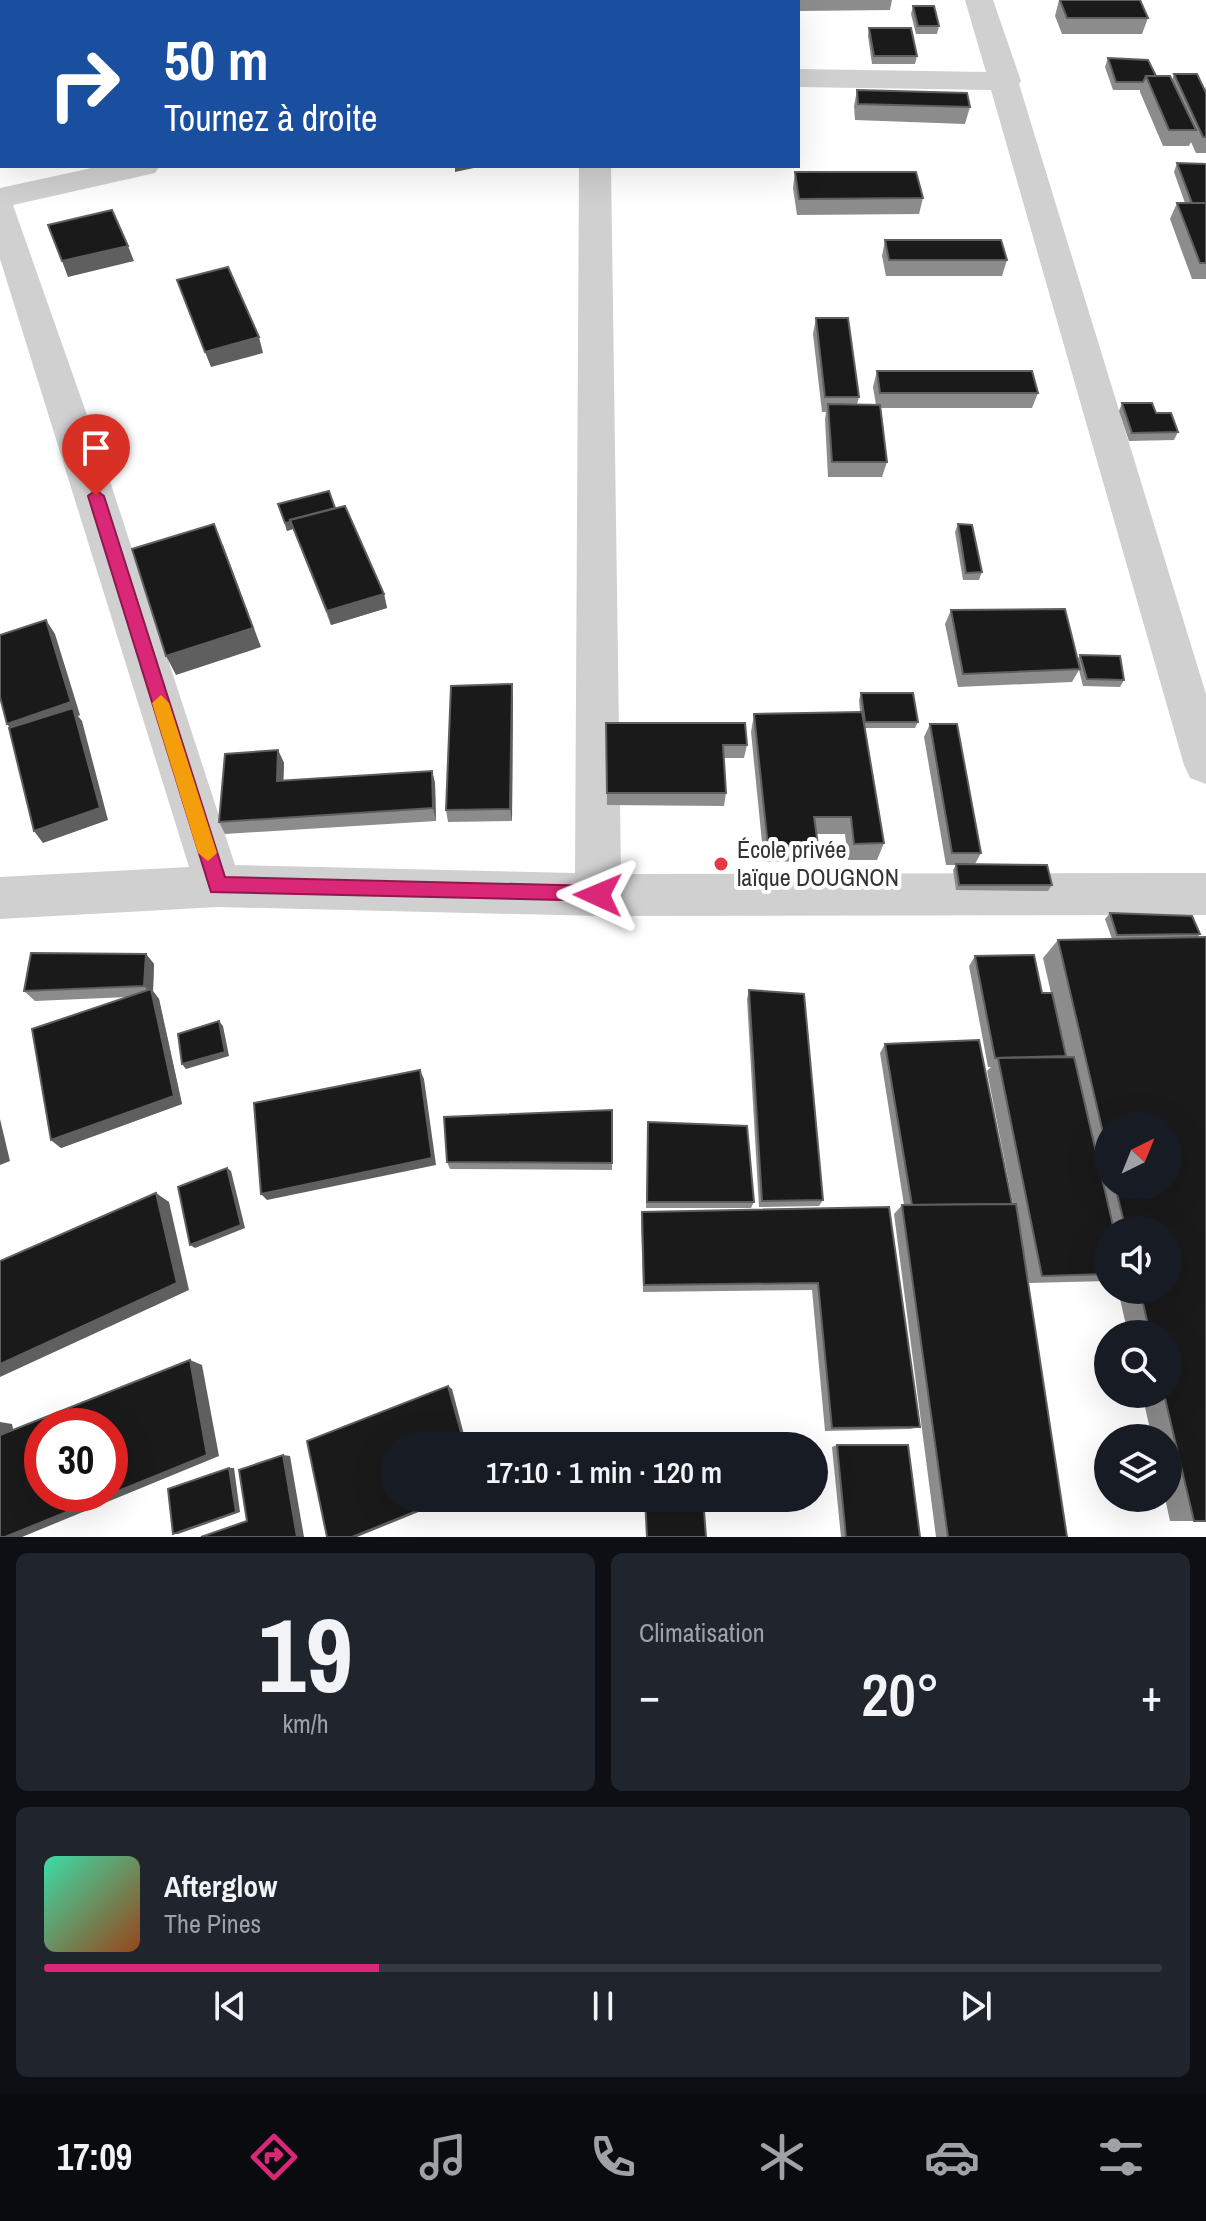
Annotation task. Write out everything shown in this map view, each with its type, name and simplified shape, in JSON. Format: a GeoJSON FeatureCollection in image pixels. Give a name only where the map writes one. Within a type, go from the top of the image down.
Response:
{"type":"FeatureCollection","features":[{"type":"Feature","properties":{"kind":"street"},"geometry":{"type":"LineString","coordinates":[[979,0],[1006,81],[1206,765]]}},
{"type":"Feature","properties":{"kind":"street"},"geometry":{"type":"LineString","coordinates":[[800,78],[1006,81]]}},
{"type":"Feature","properties":{"kind":"street"},"geometry":{"type":"LineString","coordinates":[[0,198],[135,168]]}},
{"type":"Feature","properties":{"kind":"street"},"geometry":{"type":"LineString","coordinates":[[595,168],[598,895]]}},
{"type":"Feature","properties":{"kind":"street"},"geometry":{"type":"LineString","coordinates":[[0,209],[86,466],[218,886]]}},
{"type":"Feature","properties":{"kind":"street"},"geometry":{"type":"LineString","coordinates":[[0,898],[218,886],[598,895],[1206,894]]}},
{"type":"Feature","properties":{"kind":"building"},"geometry":{"type":"Polygon","coordinates":[[[1060,0],[1140,0],[1148,18],[1067,18],[1060,0]]]}},
{"type":"Feature","properties":{"kind":"building"},"geometry":{"type":"Polygon","coordinates":[[[913,6],[934,6],[939,26],[918,26],[913,6]]]}},
{"type":"Feature","properties":{"kind":"building"},"geometry":{"type":"Polygon","coordinates":[[[869,28],[911,28],[917,56],[874,56],[869,28]]]}},
{"type":"Feature","properties":{"kind":"building"},"geometry":{"type":"Polygon","coordinates":[[[1108,58],[1148,60],[1156,76],[1146,76],[1143,82],[1116,82],[1108,58]]]}},
{"type":"Feature","properties":{"kind":"building"},"geometry":{"type":"Polygon","coordinates":[[[1174,74],[1197,74],[1206,93],[1206,137],[1203,137],[1174,74]]]}},
{"type":"Feature","properties":{"kind":"building"},"geometry":{"type":"Polygon","coordinates":[[[1146,76],[1170,76],[1196,130],[1169,130],[1146,76]]]}},
{"type":"Feature","properties":{"kind":"building"},"geometry":{"type":"Polygon","coordinates":[[[857,90],[967,93],[970,107],[858,104],[857,90]]]}},
{"type":"Feature","properties":{"kind":"building"},"geometry":{"type":"Polygon","coordinates":[[[1177,163],[1206,164],[1206,203],[1192,203],[1177,163]]]}},
{"type":"Feature","properties":{"kind":"building"},"geometry":{"type":"Polygon","coordinates":[[[795,172],[916,172],[923,198],[799,199],[795,172]]]}},
{"type":"Feature","properties":{"kind":"building"},"geometry":{"type":"Polygon","coordinates":[[[1177,203],[1206,203],[1206,263],[1200,263],[1177,203]]]}},
{"type":"Feature","properties":{"kind":"building"},"geometry":{"type":"Polygon","coordinates":[[[112,210],[128,246],[62,261],[48,225],[112,210]]]}},
{"type":"Feature","properties":{"kind":"building"},"geometry":{"type":"Polygon","coordinates":[[[885,240],[1001,240],[1007,260],[889,260],[885,240]]]}},
{"type":"Feature","properties":{"kind":"building"},"geometry":{"type":"Polygon","coordinates":[[[228,267],[259,337],[205,352],[177,280],[228,267]]]}},
{"type":"Feature","properties":{"kind":"building"},"geometry":{"type":"Polygon","coordinates":[[[816,318],[848,318],[859,397],[825,397],[816,318]]]}},
{"type":"Feature","properties":{"kind":"building"},"geometry":{"type":"Polygon","coordinates":[[[877,371],[1032,371],[1038,393],[880,393],[877,371]]]}},
{"type":"Feature","properties":{"kind":"building"},"geometry":{"type":"Polygon","coordinates":[[[1122,403],[1152,403],[1156,413],[1171,413],[1178,432],[1132,433],[1122,403]]]}},
{"type":"Feature","properties":{"kind":"building"},"geometry":{"type":"Polygon","coordinates":[[[828,404],[880,405],[887,462],[832,462],[828,404]]]}},
{"type":"Feature","properties":{"kind":"building"},"geometry":{"type":"Polygon","coordinates":[[[329,491],[335,508],[285,523],[278,504],[329,491]]]}},
{"type":"Feature","properties":{"kind":"building"},"geometry":{"type":"Polygon","coordinates":[[[345,506],[384,594],[327,611],[290,520],[345,506]]]}},
{"type":"Feature","properties":{"kind":"building"},"geometry":{"type":"Polygon","coordinates":[[[214,524],[253,628],[166,656],[132,549],[214,524]]]}},
{"type":"Feature","properties":{"kind":"building"},"geometry":{"type":"Polygon","coordinates":[[[958,524],[972,525],[982,572],[966,573],[958,524]]]}},
{"type":"Feature","properties":{"kind":"building"},"geometry":{"type":"Polygon","coordinates":[[[1065,609],[1080,669],[963,674],[951,610],[1065,609]]]}},
{"type":"Feature","properties":{"kind":"building"},"geometry":{"type":"Polygon","coordinates":[[[46,620],[71,702],[7,724],[0,697],[0,635],[46,620]]]}},
{"type":"Feature","properties":{"kind":"building"},"geometry":{"type":"Polygon","coordinates":[[[1080,655],[1120,656],[1124,680],[1087,679],[1080,655]]]}},
{"type":"Feature","properties":{"kind":"building"},"geometry":{"type":"Polygon","coordinates":[[[512,684],[510,809],[446,810],[451,686],[512,684]]]}},
{"type":"Feature","properties":{"kind":"building"},"geometry":{"type":"Polygon","coordinates":[[[861,693],[913,693],[918,722],[865,722],[861,693]]]}},
{"type":"Feature","properties":{"kind":"building"},"geometry":{"type":"Polygon","coordinates":[[[73,708],[100,808],[34,831],[9,728],[73,708]]]}},
{"type":"Feature","properties":{"kind":"building"},"geometry":{"type":"Polygon","coordinates":[[[862,712],[884,843],[854,844],[851,817],[814,817],[818,845],[768,846],[754,714],[862,712]]]}},
{"type":"Feature","properties":{"kind":"building"},"geometry":{"type":"Polygon","coordinates":[[[606,723],[745,723],[747,745],[723,745],[726,793],[607,793],[606,723]]]}},
{"type":"Feature","properties":{"kind":"building"},"geometry":{"type":"Polygon","coordinates":[[[930,724],[957,724],[981,853],[952,853],[930,724]]]}},
{"type":"Feature","properties":{"kind":"building"},"geometry":{"type":"Polygon","coordinates":[[[278,750],[277,781],[432,771],[433,808],[219,822],[225,754],[278,750]]]}},
{"type":"Feature","properties":{"kind":"building"},"geometry":{"type":"Polygon","coordinates":[[[956,864],[1047,865],[1052,885],[959,885],[956,864]]]}},
{"type":"Feature","properties":{"kind":"building"},"geometry":{"type":"Polygon","coordinates":[[[1110,913],[1192,916],[1200,934],[1117,935],[1110,913]]]}},
{"type":"Feature","properties":{"kind":"building"},"geometry":{"type":"Polygon","coordinates":[[[1206,937],[1206,1521],[1194,1521],[1182,1470],[1182,1424],[1171,1424],[1167,1408],[1182,1408],[1182,1320],[1147,1320],[1143,1304],[1182,1304],[1182,1216],[1122,1216],[1118,1200],[1182,1200],[1182,1112],[1098,1112],[1058,940],[1206,937]]]}},
{"type":"Feature","properties":{"kind":"building"},"geometry":{"type":"Polygon","coordinates":[[[31,953],[146,954],[144,986],[24,991],[31,953]]]}},
{"type":"Feature","properties":{"kind":"building"},"geometry":{"type":"Polygon","coordinates":[[[1034,955],[1042,993],[1052,993],[1066,1056],[995,1058],[975,956],[1034,955]]]}},
{"type":"Feature","properties":{"kind":"building"},"geometry":{"type":"Polygon","coordinates":[[[151,989],[174,1096],[51,1140],[32,1029],[151,989]]]}},
{"type":"Feature","properties":{"kind":"building"},"geometry":{"type":"Polygon","coordinates":[[[749,990],[804,994],[823,1200],[762,1201],[749,990]]]}},
{"type":"Feature","properties":{"kind":"building"},"geometry":{"type":"Polygon","coordinates":[[[219,1021],[225,1052],[182,1064],[178,1034],[219,1021]]]}},
{"type":"Feature","properties":{"kind":"building"},"geometry":{"type":"Polygon","coordinates":[[[979,1040],[1012,1204],[912,1205],[885,1044],[979,1040]]]}},
{"type":"Feature","properties":{"kind":"building"},"geometry":{"type":"Polygon","coordinates":[[[1074,1057],[1094,1144],[1094,1200],[1107,1200],[1111,1216],[1094,1216],[1094,1274],[1042,1276],[998,1058],[1074,1057]]]}},
{"type":"Feature","properties":{"kind":"building"},"geometry":{"type":"Polygon","coordinates":[[[420,1070],[432,1158],[261,1194],[254,1103],[420,1070]]]}},
{"type":"Feature","properties":{"kind":"building"},"geometry":{"type":"Polygon","coordinates":[[[612,1110],[612,1163],[447,1162],[444,1117],[612,1110]]]}},
{"type":"Feature","properties":{"kind":"building"},"geometry":{"type":"Polygon","coordinates":[[[648,1122],[747,1126],[754,1202],[647,1202],[648,1122]]]}},
{"type":"Feature","properties":{"kind":"building"},"geometry":{"type":"Polygon","coordinates":[[[227,1168],[241,1225],[190,1245],[178,1187],[227,1168]]]}},
{"type":"Feature","properties":{"kind":"building"},"geometry":{"type":"Polygon","coordinates":[[[156,1193],[177,1283],[0,1364],[0,1261],[156,1193]]]}},
{"type":"Feature","properties":{"kind":"building"},"geometry":{"type":"Polygon","coordinates":[[[1016,1204],[1067,1537],[948,1537],[902,1205],[1016,1204]]]}},
{"type":"Feature","properties":{"kind":"building"},"geometry":{"type":"Polygon","coordinates":[[[889,1207],[920,1427],[832,1428],[818,1283],[644,1285],[642,1212],[889,1207]]]}},
{"type":"Feature","properties":{"kind":"building"},"geometry":{"type":"Polygon","coordinates":[[[190,1360],[207,1455],[128,1487],[128,1408],[68,1408],[190,1360]]]}},
{"type":"Feature","properties":{"kind":"building"},"geometry":{"type":"Polygon","coordinates":[[[448,1386],[461,1432],[380,1432],[380,1512],[414,1512],[352,1537],[327,1537],[307,1441],[448,1386]]]}},
{"type":"Feature","properties":{"kind":"building"},"geometry":{"type":"Polygon","coordinates":[[[24,1426],[24,1512],[67,1512],[0,1537],[0,1435],[24,1426]]]}},
{"type":"Feature","properties":{"kind":"building"},"geometry":{"type":"Polygon","coordinates":[[[837,1445],[908,1445],[920,1537],[846,1537],[837,1445]]]}},
{"type":"Feature","properties":{"kind":"building"},"geometry":{"type":"Polygon","coordinates":[[[283,1455],[297,1537],[201,1537],[247,1521],[239,1470],[283,1455]]]}},
{"type":"Feature","properties":{"kind":"building"},"geometry":{"type":"Polygon","coordinates":[[[229,1468],[236,1512],[173,1534],[168,1489],[229,1468]]]}},
{"type":"Feature","properties":{"kind":"building"},"geometry":{"type":"Polygon","coordinates":[[[646,1512],[704,1512],[706,1537],[647,1537],[646,1512]]]}},
{"type":"Feature","properties":{"kind":"slow traffic"},"geometry":{"type":"LineString","coordinates":[[161,703],[208,853]]}},
{"type":"Feature","properties":{"kind":"place","name":"École privée laïque DOUGNON"},"geometry":{"type":"Point","coordinates":[721,864]}},
{"type":"Feature","properties":{"kind":"route"},"geometry":{"type":"LineString","coordinates":[[96,496],[218,886],[598,895]]}}]}
